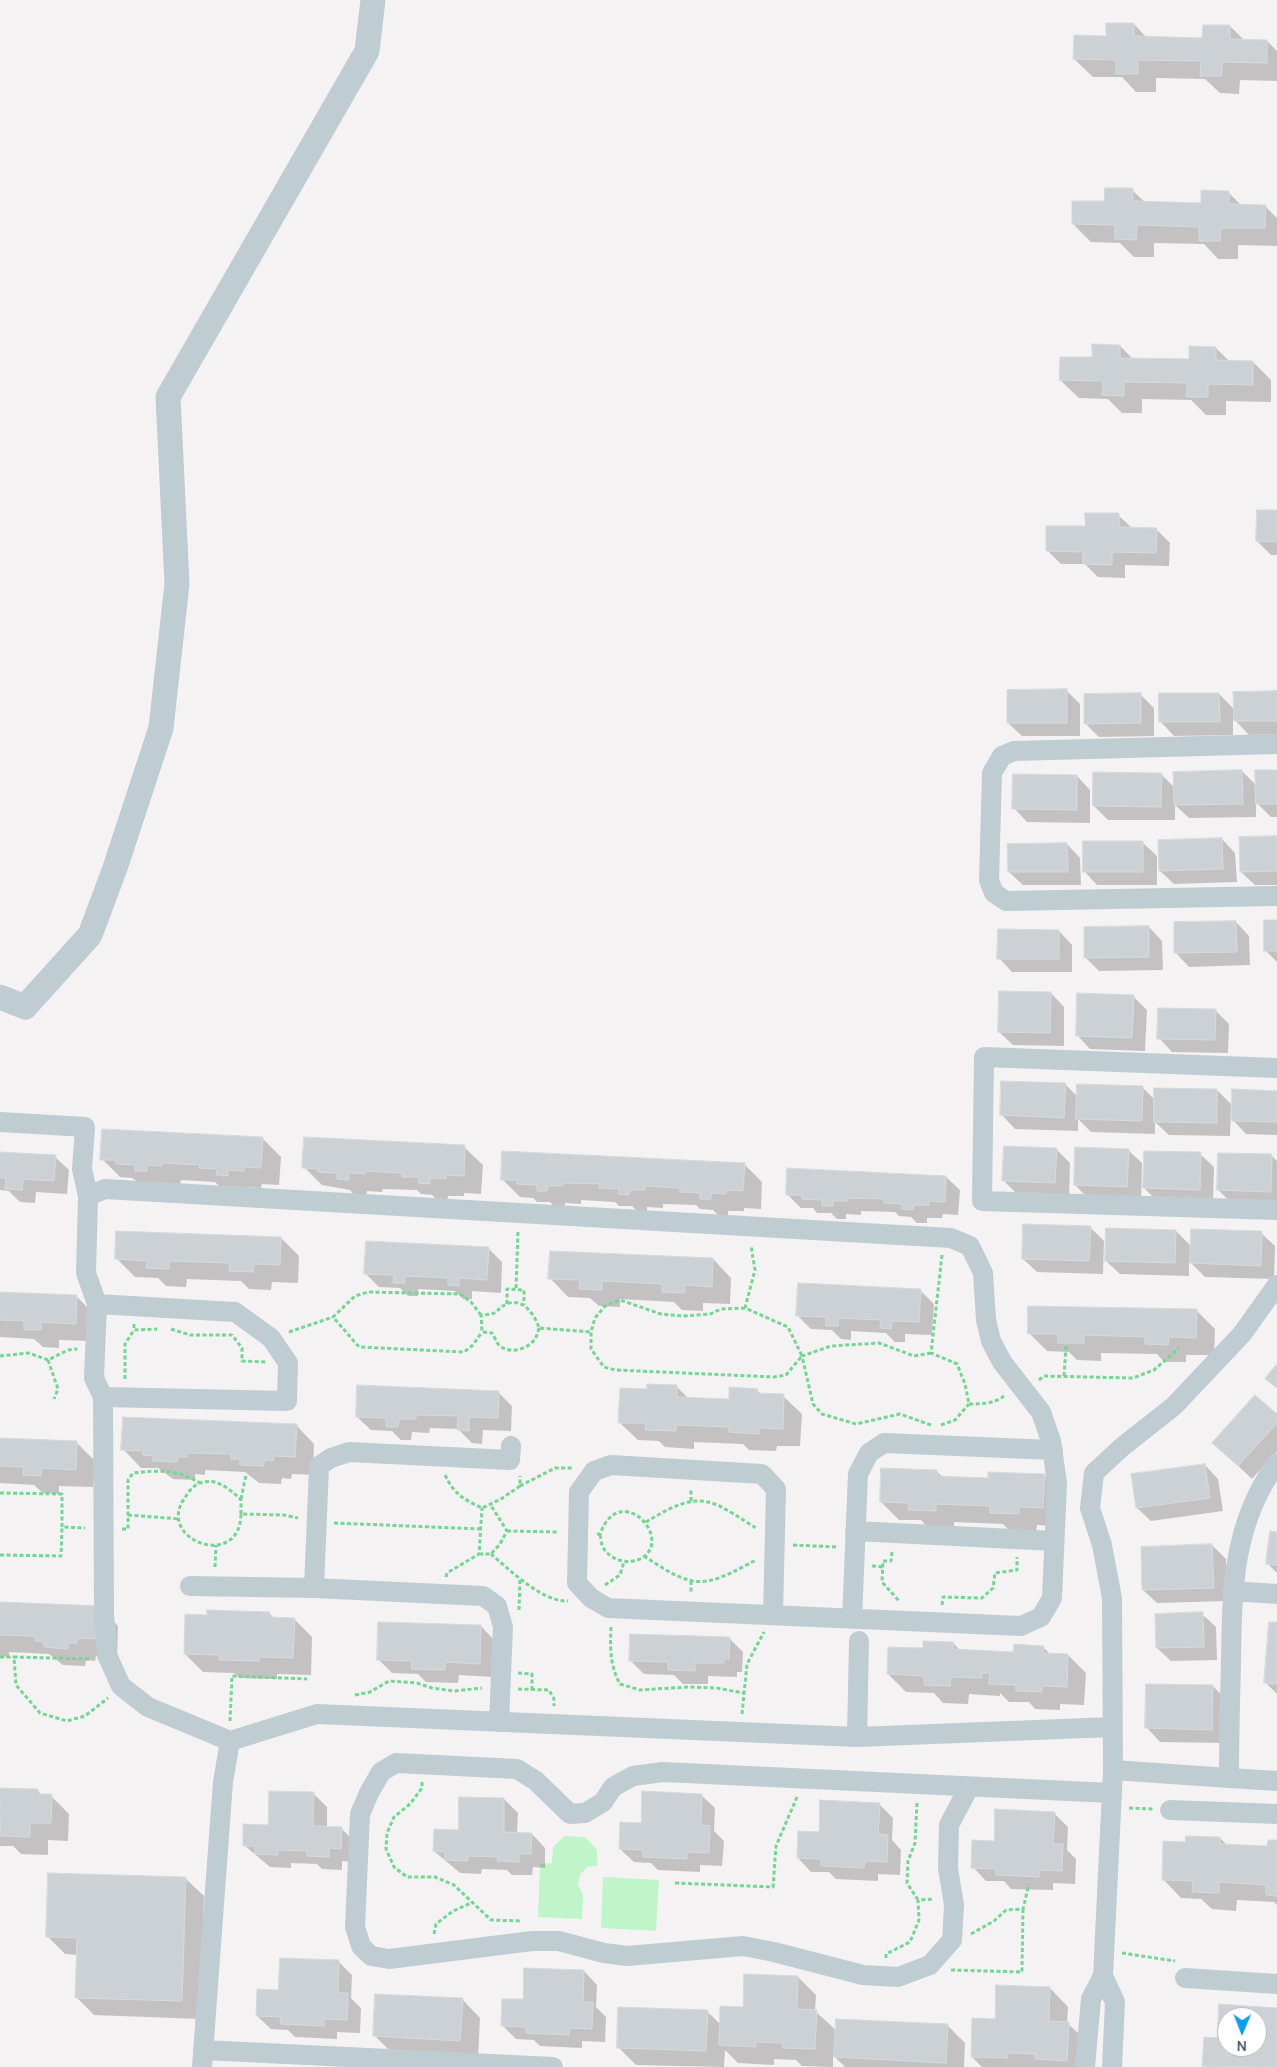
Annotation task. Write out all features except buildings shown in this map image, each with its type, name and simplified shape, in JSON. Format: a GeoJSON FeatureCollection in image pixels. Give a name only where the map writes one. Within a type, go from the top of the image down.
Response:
{"type":"FeatureCollection","features":[{"type":"Feature","properties":{"kind":"street"},"geometry":{"type":"LineString","coordinates":[[0,998],[25,1007],[90,936],[116,868],[161,728],[177,584],[168,397],[367,51],[373,0]]}},
{"type":"Feature","properties":{"kind":"street"},"geometry":{"type":"LineString","coordinates":[[1277,744],[1014,751],[1002,756],[992,773],[989,880],[994,893],[1006,901],[1277,896]]}},
{"type":"Feature","properties":{"kind":"street"},"geometry":{"type":"LineString","coordinates":[[1277,1068],[984,1057],[982,1201],[1277,1210]]}},
{"type":"Feature","properties":{"kind":"street"},"geometry":{"type":"LineString","coordinates":[[0,1122],[85,1126],[82,1169],[88,1196],[86,1273],[97,1304],[94,1378],[104,1397],[104,1614],[107,1655],[121,1686],[148,1707],[230,1741],[317,1714],[857,1737],[1112,1727]]}},
{"type":"Feature","properties":{"kind":"street"},"geometry":{"type":"LineString","coordinates":[[88,1196],[105,1189],[951,1238],[970,1246],[983,1273],[986,1320],[990,1341],[1002,1362],[1041,1412],[1053,1450],[1057,1483],[1052,1598],[1041,1617],[1020,1626],[942,1613],[852,1619],[608,1608],[591,1598],[577,1583],[579,1492],[594,1471],[611,1465],[762,1474],[776,1489],[773,1615]]}},
{"type":"Feature","properties":{"kind":"street"},"geometry":{"type":"LineString","coordinates":[[1112,2067],[1114,2002],[1103,1976],[1113,1770],[1112,1598],[1102,1545],[1090,1508],[1094,1473],[1122,1447],[1174,1406],[1242,1334],[1277,1285]]}},
{"type":"Feature","properties":{"kind":"street"},"geometry":{"type":"LineString","coordinates":[[97,1304],[236,1312],[271,1338],[288,1363],[287,1401],[104,1397]]}},
{"type":"Feature","properties":{"kind":"street"},"geometry":{"type":"LineString","coordinates":[[852,1619],[858,1474],[870,1453],[884,1443],[1053,1450]]}},
{"type":"Feature","properties":{"kind":"street"},"geometry":{"type":"LineString","coordinates":[[314,1588],[319,1466],[331,1458],[348,1452],[510,1460],[511,1446]]}},
{"type":"Feature","properties":{"kind":"street"},"geometry":{"type":"LineString","coordinates":[[1229,1778],[1232,1591],[1239,1545],[1262,1484],[1277,1463]]}},
{"type":"Feature","properties":{"kind":"street"},"geometry":{"type":"LineString","coordinates":[[855,1539],[893,1533],[1053,1541]]}},
{"type":"Feature","properties":{"kind":"street"},"geometry":{"type":"LineString","coordinates":[[190,1586],[314,1588],[483,1596],[497,1606],[503,1627],[499,1722]]}},
{"type":"Feature","properties":{"kind":"street"},"geometry":{"type":"LineString","coordinates":[[1232,1591],[1277,1594]]}},
{"type":"Feature","properties":{"kind":"street"},"geometry":{"type":"LineString","coordinates":[[857,1737],[859,1641]]}},
{"type":"Feature","properties":{"kind":"street"},"geometry":{"type":"LineString","coordinates":[[230,1741],[223,1782],[203,2059],[553,2067]]}},
{"type":"Feature","properties":{"kind":"street"},"geometry":{"type":"LineString","coordinates":[[969,1787],[949,1825],[948,1868],[952,1897],[952,1940],[930,1965],[898,1976],[862,1975],[774,1952],[743,1946],[627,1956],[604,1953],[559,1941],[532,1941],[389,1958],[370,1956],[361,1946],[355,1927],[360,1814],[381,1772],[396,1763],[517,1769],[536,1781],[570,1814],[585,1813],[603,1802],[613,1787],[633,1776],[663,1772],[969,1787],[1111,1800]]}},
{"type":"Feature","properties":{"kind":"street"},"geometry":{"type":"LineString","coordinates":[[1113,1770],[1277,1781]]}},
{"type":"Feature","properties":{"kind":"street"},"geometry":{"type":"LineString","coordinates":[[1170,1810],[1277,1814]]}},
{"type":"Feature","properties":{"kind":"street"},"geometry":{"type":"LineString","coordinates":[[1085,2067],[1091,1999],[1103,1976]]}},
{"type":"Feature","properties":{"kind":"street"},"geometry":{"type":"LineString","coordinates":[[1185,1978],[1277,1984]]}},
{"type":"Feature","properties":{"kind":"path"},"geometry":{"type":"LineString","coordinates":[[516,1288],[518,1213]]}},
{"type":"Feature","properties":{"kind":"path"},"geometry":{"type":"LineString","coordinates":[[745,1308],[755,1270],[747,1226]]}},
{"type":"Feature","properties":{"kind":"path"},"geometry":{"type":"LineString","coordinates":[[931,1353],[944,1238]]}},
{"type":"Feature","properties":{"kind":"path"},"geometry":{"type":"LineString","coordinates":[[507,1304],[507,1289],[516,1288],[524,1290],[524,1305]]}},
{"type":"Feature","properties":{"kind":"path"},"geometry":{"type":"LineString","coordinates":[[271,1338],[333,1317],[355,1296],[368,1292],[460,1294],[481,1315],[482,1332],[473,1345],[464,1352],[359,1347],[333,1317]]}},
{"type":"Feature","properties":{"kind":"path"},"geometry":{"type":"LineString","coordinates":[[969,1404],[957,1364],[931,1353],[914,1356],[879,1343],[831,1346],[802,1356],[786,1375],[774,1377],[615,1370],[604,1367],[591,1349],[590,1332],[595,1318],[605,1306],[620,1300],[661,1314],[683,1316],[710,1314],[721,1309],[745,1308],[788,1327],[802,1356],[813,1404],[822,1414],[856,1424],[900,1414],[938,1427],[955,1420],[969,1404],[999,1400],[1044,1376],[1134,1378],[1154,1370],[1179,1348]]}},
{"type":"Feature","properties":{"kind":"path"},"geometry":{"type":"LineString","coordinates":[[481,1315],[494,1314],[507,1304],[524,1305],[535,1315],[539,1328],[535,1339],[527,1347],[517,1350],[506,1349],[498,1344],[492,1333],[482,1332]]}},
{"type":"Feature","properties":{"kind":"path"},"geometry":{"type":"LineString","coordinates":[[125,1397],[125,1344],[134,1330],[135,1306]]}},
{"type":"Feature","properties":{"kind":"path"},"geometry":{"type":"LineString","coordinates":[[134,1330],[158,1328]]}},
{"type":"Feature","properties":{"kind":"path"},"geometry":{"type":"LineString","coordinates":[[167,1328],[190,1335],[232,1335],[242,1348],[242,1361],[288,1363]]}},
{"type":"Feature","properties":{"kind":"path"},"geometry":{"type":"LineString","coordinates":[[539,1328],[590,1332]]}},
{"type":"Feature","properties":{"kind":"path"},"geometry":{"type":"LineString","coordinates":[[1064,1376],[1066,1346]]}},
{"type":"Feature","properties":{"kind":"path"},"geometry":{"type":"LineString","coordinates":[[0,1356],[29,1353],[48,1360],[68,1350],[95,1347]]}},
{"type":"Feature","properties":{"kind":"path"},"geometry":{"type":"LineString","coordinates":[[48,1360],[58,1389],[54,1399]]}},
{"type":"Feature","properties":{"kind":"path"},"geometry":{"type":"LineString","coordinates":[[511,1446],[519,1448],[520,1486]]}},
{"type":"Feature","properties":{"kind":"path"},"geometry":{"type":"LineString","coordinates":[[443,1457],[444,1474],[451,1489],[464,1499],[482,1508]]}},
{"type":"Feature","properties":{"kind":"path"},"geometry":{"type":"LineString","coordinates":[[482,1508],[555,1468],[575,1468],[588,1479]]}},
{"type":"Feature","properties":{"kind":"path"},"geometry":{"type":"LineString","coordinates":[[241,1500],[232,1491],[216,1481],[200,1483],[190,1491],[181,1503],[178,1519],[187,1536],[200,1544],[216,1545],[232,1540],[241,1526],[241,1500],[246,1475]]}},
{"type":"Feature","properties":{"kind":"path"},"geometry":{"type":"LineString","coordinates":[[646,1522],[663,1512],[691,1501],[708,1502],[775,1545]]}},
{"type":"Feature","properties":{"kind":"path"},"geometry":{"type":"LineString","coordinates":[[442,1594],[447,1573],[480,1554],[491,1554],[500,1544],[507,1531],[490,1504]]}},
{"type":"Feature","properties":{"kind":"path"},"geometry":{"type":"LineString","coordinates":[[480,1554],[482,1508]]}},
{"type":"Feature","properties":{"kind":"path"},"geometry":{"type":"LineString","coordinates":[[241,1514],[284,1515],[317,1522],[481,1529]]}},
{"type":"Feature","properties":{"kind":"path"},"geometry":{"type":"LineString","coordinates":[[128,1515],[178,1519]]}},
{"type":"Feature","properties":{"kind":"path"},"geometry":{"type":"LineString","coordinates":[[0,1555],[61,1556],[62,1527]]}},
{"type":"Feature","properties":{"kind":"path"},"geometry":{"type":"LineString","coordinates":[[893,1533],[892,1561],[883,1561],[882,1582],[900,1602],[909,1603]]}},
{"type":"Feature","properties":{"kind":"path"},"geometry":{"type":"LineString","coordinates":[[644,1556],[667,1570],[691,1581],[707,1581],[775,1545],[855,1539]]}},
{"type":"Feature","properties":{"kind":"path"},"geometry":{"type":"LineString","coordinates":[[942,1613],[943,1597],[982,1598],[993,1588],[995,1573],[1017,1570],[1018,1539]]}},
{"type":"Feature","properties":{"kind":"path"},"geometry":{"type":"LineString","coordinates":[[934,1604],[942,1613]]}},
{"type":"Feature","properties":{"kind":"path"},"geometry":{"type":"LineString","coordinates":[[618,1608],[611,1626],[610,1645],[613,1671],[620,1684],[640,1690],[688,1687],[717,1688],[743,1693]]}},
{"type":"Feature","properties":{"kind":"path"},"geometry":{"type":"LineString","coordinates":[[742,1732],[743,1693],[747,1664],[773,1615]]}},
{"type":"Feature","properties":{"kind":"path"},"geometry":{"type":"LineString","coordinates":[[0,1657],[109,1659]]}},
{"type":"Feature","properties":{"kind":"path"},"geometry":{"type":"LineString","coordinates":[[14,1657],[16,1685],[40,1713],[67,1720],[85,1716],[102,1704],[121,1686]]}},
{"type":"Feature","properties":{"kind":"path"},"geometry":{"type":"LineString","coordinates":[[230,1741],[232,1676],[307,1678]]}},
{"type":"Feature","properties":{"kind":"path"},"geometry":{"type":"LineString","coordinates":[[354,1696],[370,1692],[389,1681],[417,1683],[432,1688],[454,1690],[474,1687],[549,1690],[554,1700],[554,1724]]}},
{"type":"Feature","properties":{"kind":"path"},"geometry":{"type":"LineString","coordinates":[[425,1764],[422,1788],[410,1804],[394,1817],[387,1833],[386,1849],[394,1867],[407,1877],[435,1877],[454,1885],[491,1920],[527,1921]]}},
{"type":"Feature","properties":{"kind":"path"},"geometry":{"type":"LineString","coordinates":[[675,1883],[773,1887],[776,1846],[805,1778]]}},
{"type":"Feature","properties":{"kind":"path"},"geometry":{"type":"LineString","coordinates":[[884,1976],[886,1954],[910,1942],[919,1920],[918,1900],[907,1883],[908,1861],[915,1843],[918,1784]]}},
{"type":"Feature","properties":{"kind":"path"},"geometry":{"type":"LineString","coordinates":[[1111,1800],[1170,1810]]}},
{"type":"Feature","properties":{"kind":"path"},"geometry":{"type":"LineString","coordinates":[[930,1965],[937,1970],[1022,1972],[1023,1909],[1029,1884]]}},
{"type":"Feature","properties":{"kind":"path"},"geometry":{"type":"LineString","coordinates":[[918,1900],[952,1897]]}},
{"type":"Feature","properties":{"kind":"path"},"geometry":{"type":"LineString","coordinates":[[434,1953],[433,1940],[436,1924],[453,1911],[471,1903]]}},
{"type":"Feature","properties":{"kind":"path"},"geometry":{"type":"LineString","coordinates":[[952,1940],[963,1938],[986,1926],[1006,1910],[1023,1909]]}},
{"type":"Feature","properties":{"kind":"path"},"geometry":{"type":"LineString","coordinates":[[1104,1950],[1181,1961],[1185,1978]]}},
{"type":"Feature","properties":{"kind":"green space"},"geometry":{"type":"Polygon","coordinates":[[[565,1836],[585,1837],[597,1850],[597,1866],[588,1867],[580,1874],[578,1884],[583,1895],[582,1919],[538,1917],[540,1864],[552,1863],[553,1847],[565,1836]]]}},
{"type":"Feature","properties":{"kind":"green space"},"geometry":{"type":"Polygon","coordinates":[[[603,1877],[659,1880],[656,1931],[601,1928],[603,1877]]]}}]}
